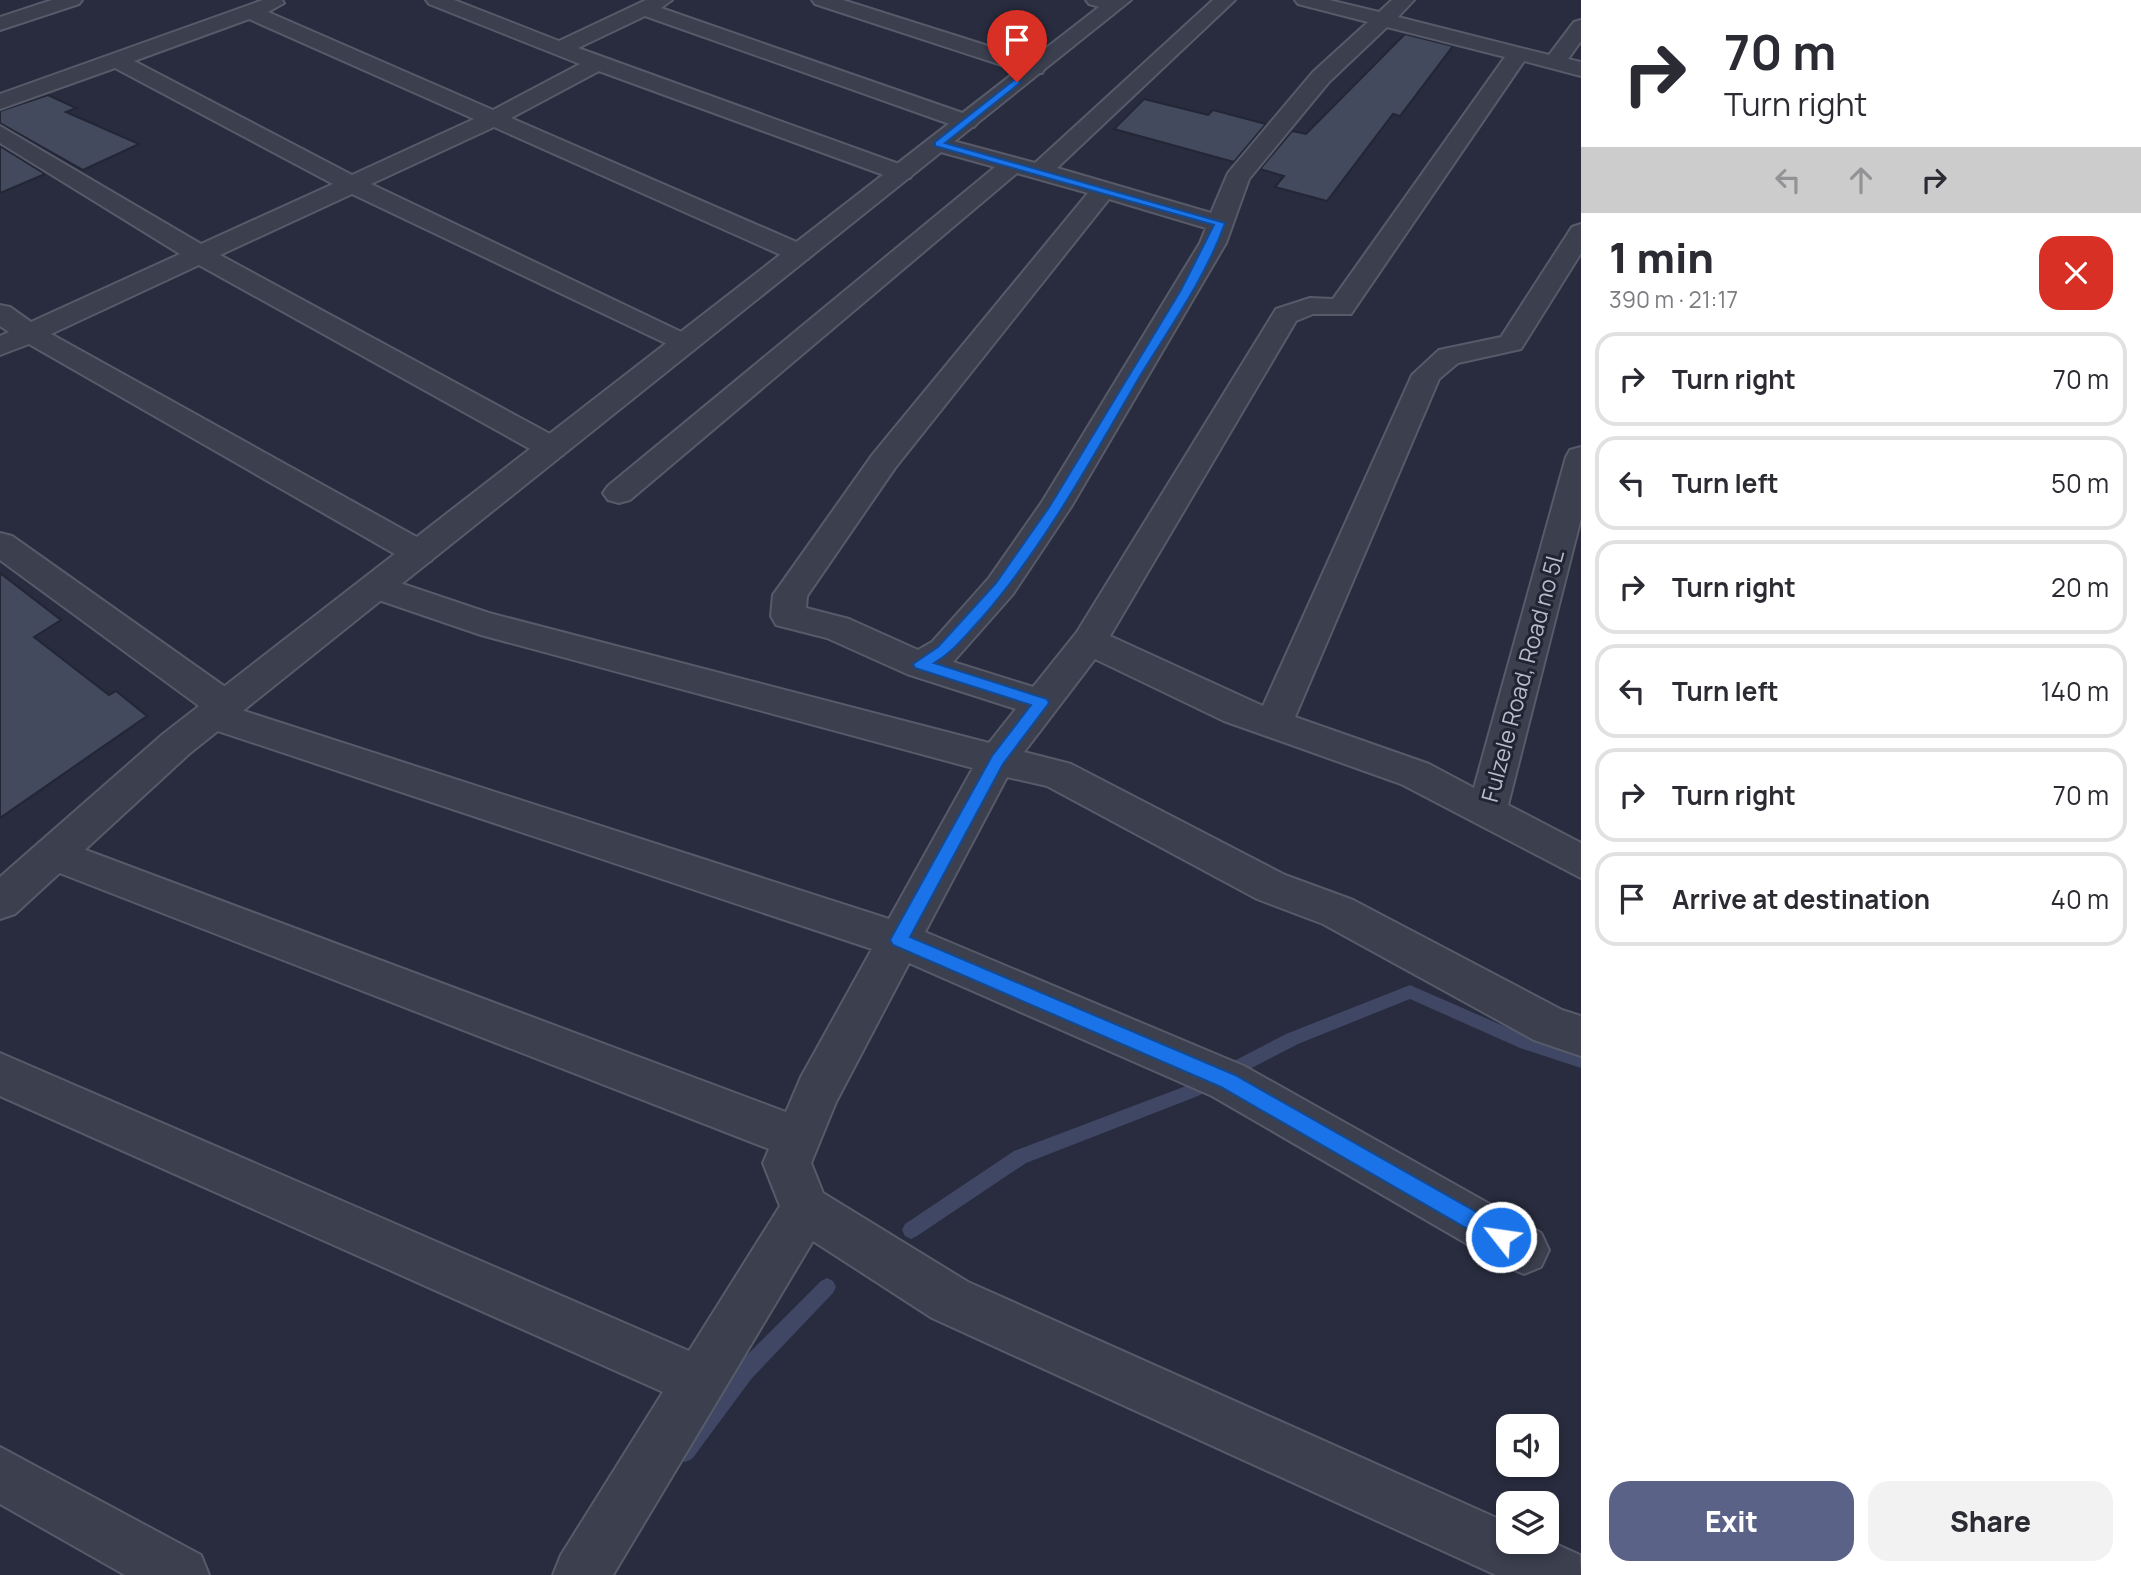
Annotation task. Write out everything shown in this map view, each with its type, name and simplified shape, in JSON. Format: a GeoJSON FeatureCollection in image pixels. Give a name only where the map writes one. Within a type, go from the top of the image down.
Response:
{"type":"FeatureCollection","features":[{"type":"Feature","properties":{"kind":"street"},"geometry":{"type":"LineString","coordinates":[[0,24],[72,0]]}},
{"type":"Feature","properties":{"kind":"street"},"geometry":{"type":"LineString","coordinates":[[0,102],[283,0]]}},
{"type":"Feature","properties":{"kind":"street"},"geometry":{"type":"LineString","coordinates":[[436,0],[597,63],[901,173]]}},
{"type":"Feature","properties":{"kind":"street"},"geometry":{"type":"LineString","coordinates":[[822,0],[1034,68]]}},
{"type":"Feature","properties":{"kind":"street"},"geometry":{"type":"LineString","coordinates":[[619,494],[1026,168],[1225,0]]}},
{"type":"Feature","properties":{"kind":"street"},"geometry":{"type":"LineString","coordinates":[[1305,0],[1581,69]]}},
{"type":"Feature","properties":{"kind":"street"},"geometry":{"type":"LineString","coordinates":[[920,664],[944,651],[1001,586],[1055,507],[1213,243],[1237,177],[1321,77],[1404,0]]}},
{"type":"Feature","properties":{"kind":"street"},"geometry":{"type":"LineString","coordinates":[[0,902],[219,710],[1034,68],[1110,2]]}},
{"type":"Feature","properties":{"kind":"street"},"geometry":{"type":"LineString","coordinates":[[560,49],[653,4],[965,122]]}},
{"type":"Feature","properties":{"kind":"street"},"geometry":{"type":"LineString","coordinates":[[250,12],[799,253]]}},
{"type":"Feature","properties":{"kind":"street"},"geometry":{"type":"LineString","coordinates":[[1555,63],[1581,26]]}},
{"type":"Feature","properties":{"kind":"street"},"geometry":{"type":"LineString","coordinates":[[1518,54],[1341,308],[1311,306],[1286,316],[1089,640],[997,760],[817,1091],[787,1163],[805,1209],[950,1300],[1560,1575]]}},
{"type":"Feature","properties":{"kind":"street"},"geometry":{"type":"LineString","coordinates":[[116,60],[351,184],[684,344]]}},
{"type":"Feature","properties":{"kind":"street"},"geometry":{"type":"LineString","coordinates":[[0,347],[493,118],[597,63]]}},
{"type":"Feature","properties":{"kind":"street"},"geometry":{"type":"LineString","coordinates":[[0,133],[200,254],[552,448]]}},
{"type":"Feature","properties":{"kind":"street"},"geometry":{"type":"LineString","coordinates":[[938,144],[1220,223]]}},
{"type":"Feature","properties":{"kind":"street"},"geometry":{"type":"LineString","coordinates":[[1041,703],[920,664],[836,628],[788,616],[790,595],[884,461],[1104,190]]}},
{"type":"Feature","properties":{"kind":"street"},"geometry":{"type":"LineString","coordinates":[[1273,724],[1426,375],[1449,356],[1511,343],[1581,232]]}},
{"type":"Feature","properties":{"kind":"street"},"geometry":{"type":"LineString","coordinates":[[0,313],[29,333],[419,553]]}},
{"type":"Feature","properties":{"kind":"street","name":"Fulzele Road, Road no 5L"},"geometry":{"type":"LineString","coordinates":[[1487,813],[1581,457]]}},
{"type":"Feature","properties":{"kind":"street"},"geometry":{"type":"LineString","coordinates":[[0,544],[219,710],[899,940],[1228,1081],[1524,1250]]}},
{"type":"Feature","properties":{"kind":"street"},"geometry":{"type":"LineString","coordinates":[[376,587],[481,623],[1058,774],[1271,887],[1338,912],[1550,1026],[1581,1036]]}},
{"type":"Feature","properties":{"kind":"street"},"geometry":{"type":"LineString","coordinates":[[1089,640],[1237,711],[1415,775],[1581,862]]}},
{"type":"Feature","properties":{"kind":"street"},"geometry":{"type":"LineString","coordinates":[[53,854],[797,1138]]}},
{"type":"Feature","properties":{"kind":"street"},"geometry":{"type":"LineString","coordinates":[[0,1074],[697,1381]]}},
{"type":"Feature","properties":{"kind":"street"},"geometry":{"type":"LineString","coordinates":[[581,1575],[697,1381],[805,1209]]}},
{"type":"Feature","properties":{"kind":"street"},"geometry":{"type":"LineString","coordinates":[[0,1474],[181,1575]]}},
{"type":"Feature","properties":{"kind":"building"},"geometry":{"type":"Polygon","coordinates":[[[1405,34],[1453,46],[1400,116],[1393,114],[1327,201],[1275,187],[1284,176],[1260,169],[1292,131],[1306,134],[1405,34]]]}},
{"type":"Feature","properties":{"kind":"building"},"geometry":{"type":"Polygon","coordinates":[[[48,95],[76,108],[66,112],[139,144],[83,170],[0,123],[0,111],[48,95]]]}},
{"type":"Feature","properties":{"kind":"building"},"geometry":{"type":"Polygon","coordinates":[[[1144,99],[1208,115],[1213,110],[1266,124],[1234,162],[1114,129],[1144,99]]]}},
{"type":"Feature","properties":{"kind":"building"},"geometry":{"type":"Polygon","coordinates":[[[0,146],[45,174],[0,193],[0,146]]]}},
{"type":"Feature","properties":{"kind":"building"},"geometry":{"type":"Polygon","coordinates":[[[0,573],[61,620],[34,637],[109,695],[116,691],[147,716],[0,818],[0,573]]]}},
{"type":"Feature","properties":{"kind":"waterway"},"geometry":{"type":"LineString","coordinates":[[911,1230],[1020,1157],[1192,1091],[1292,1039],[1410,992],[1526,1043],[1581,1061]]}},
{"type":"Feature","properties":{"kind":"waterway"},"geometry":{"type":"LineString","coordinates":[[685,1452],[745,1371],[827,1287]]}},
{"type":"Feature","properties":{"kind":"route"},"geometry":{"type":"LineString","coordinates":[[1017,82],[938,144],[1220,223],[1213,243],[1186,290],[1055,507],[1001,586],[944,651],[920,664],[1041,703],[997,760],[899,940],[1228,1081],[1501,1237]]}}]}
